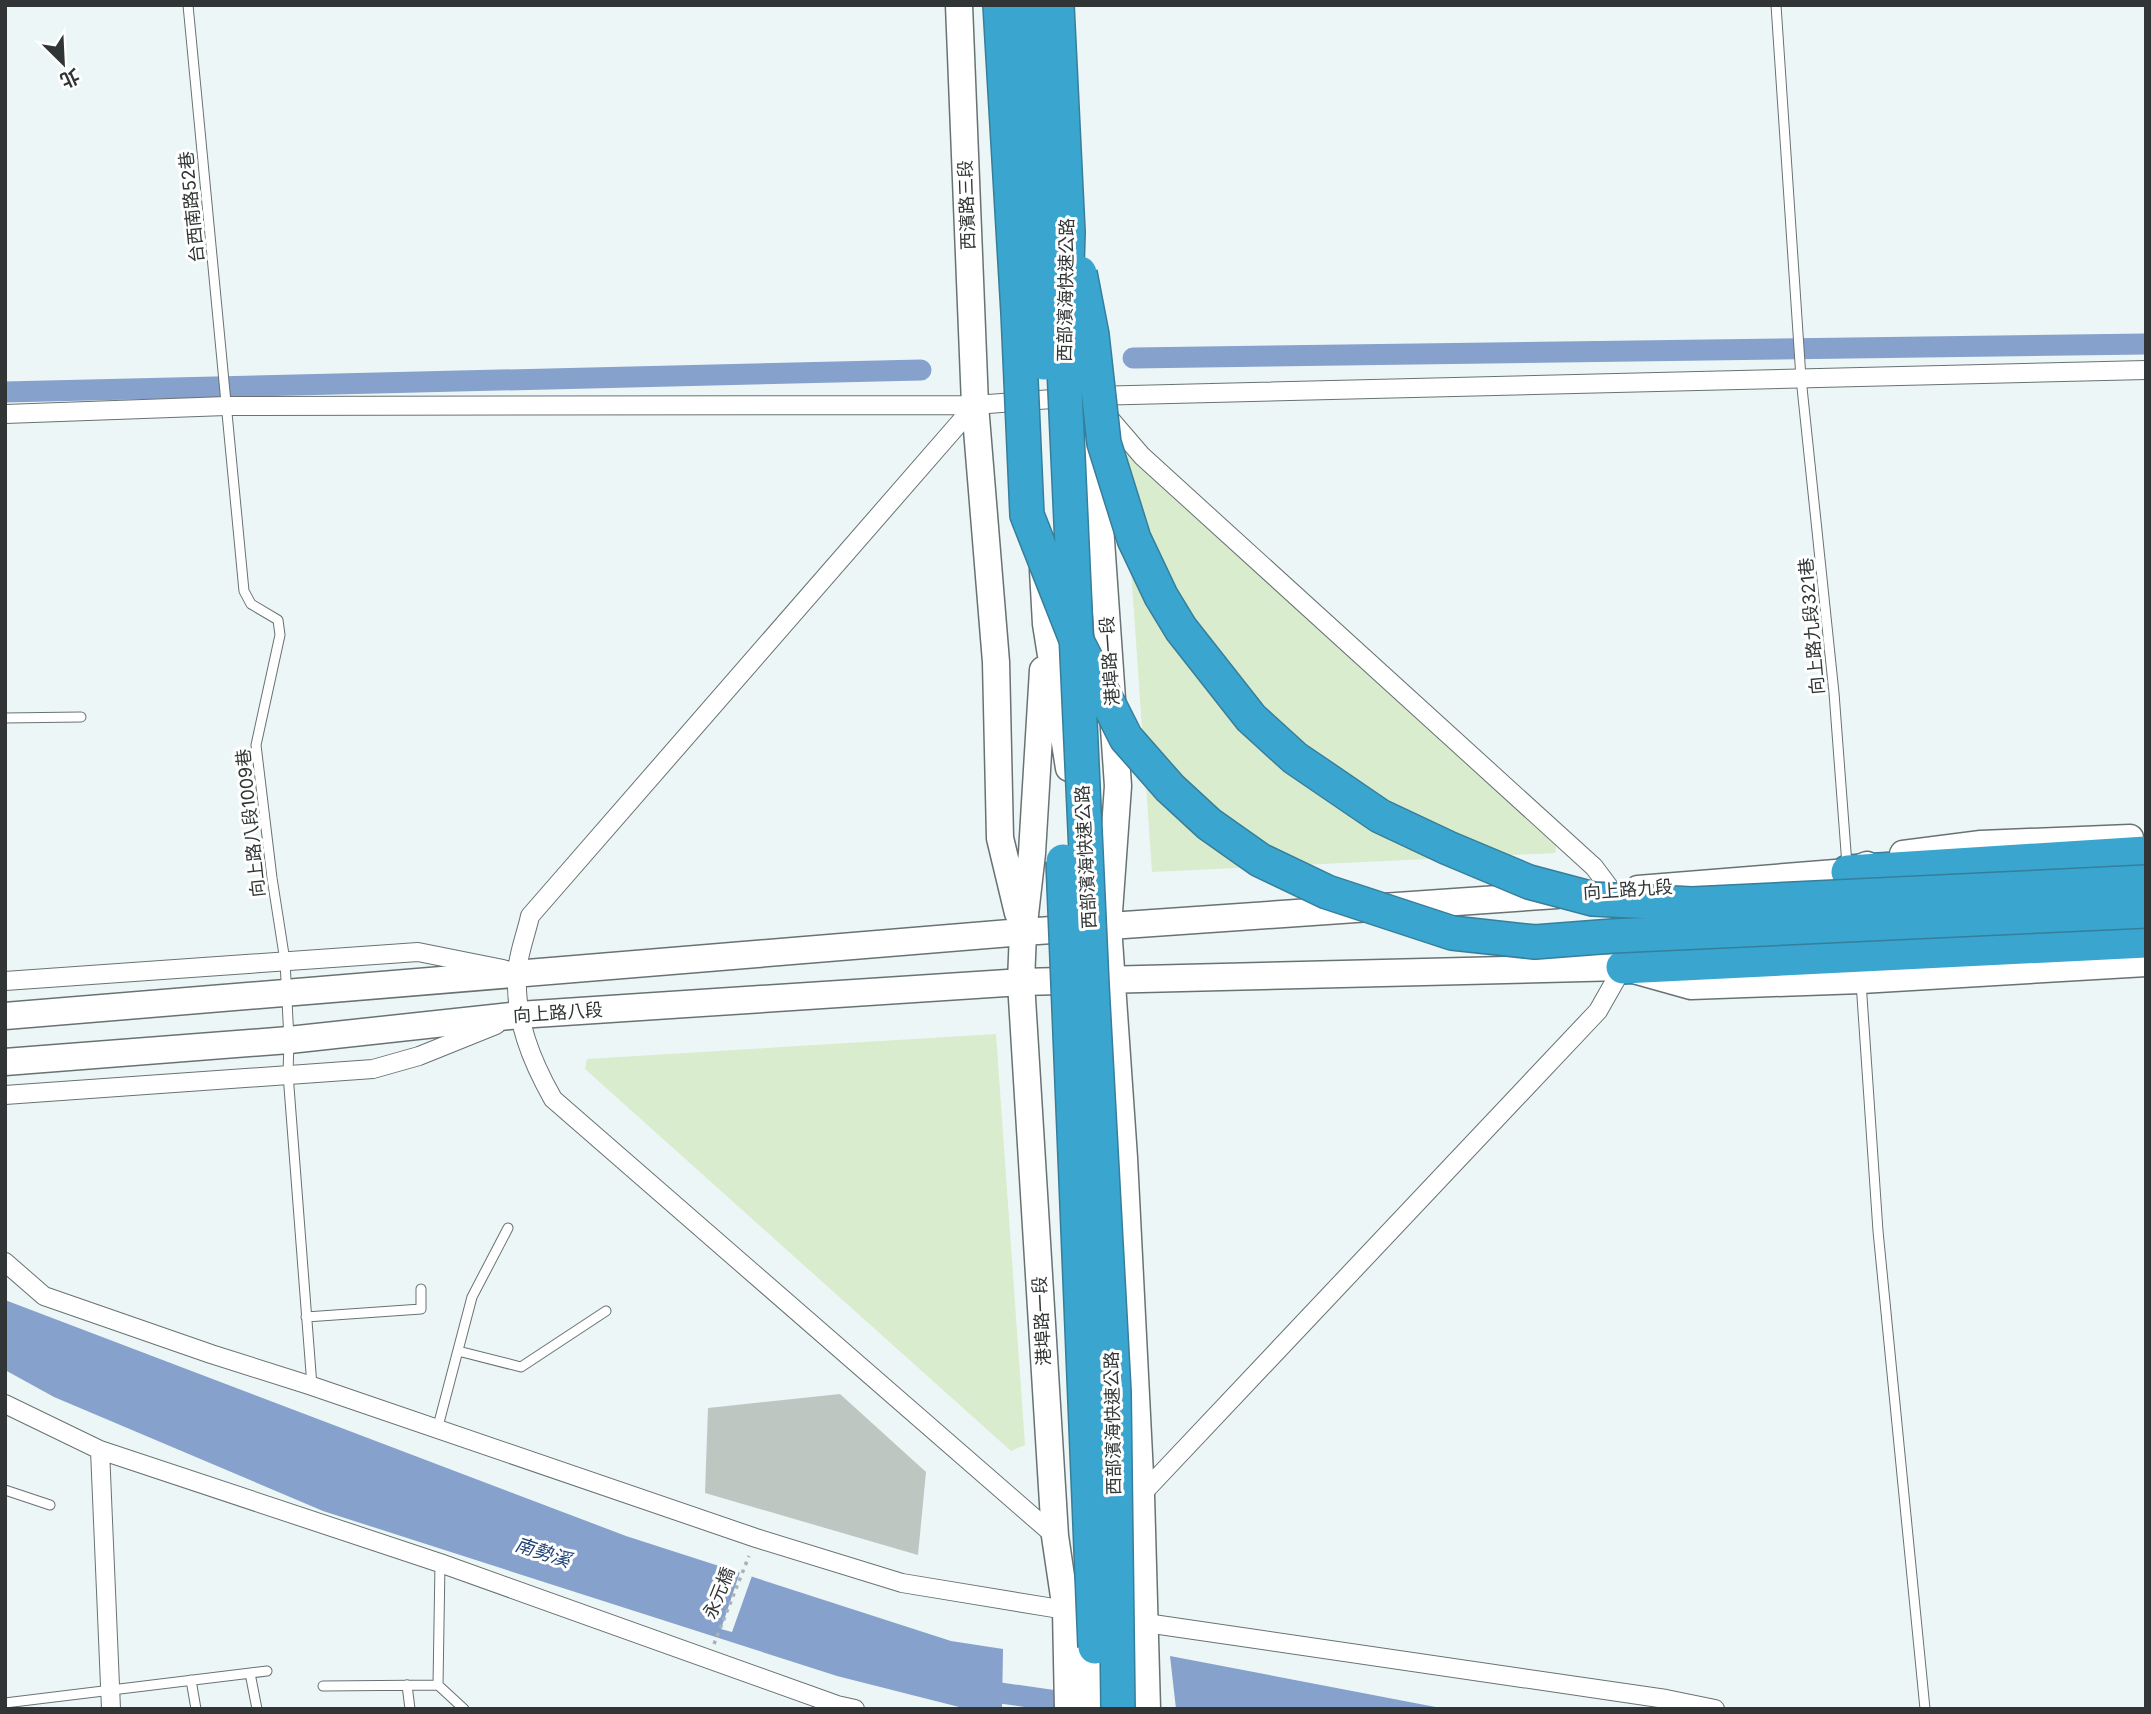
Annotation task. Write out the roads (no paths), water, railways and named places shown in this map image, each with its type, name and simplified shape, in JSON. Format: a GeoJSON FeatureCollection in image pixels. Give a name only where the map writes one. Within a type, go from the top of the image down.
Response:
{"type":"FeatureCollection","features":[{"type":"Feature","properties":{"kind":"highway"},"geometry":{"type":"LineString","coordinates":[[1000,5],[1027,515],[1075,637],[1126,738],[1170,788],[1209,824],[1260,860],[1327,892],[1452,933],[1535,942],[1626,935],[2146,911]]}},
{"type":"Feature","properties":{"kind":"highway","name":"西部濱海快速公路"},"geometry":{"type":"LineString","coordinates":[[1030,5],[1097,1709]]}},
{"type":"Feature","properties":{"kind":"highway","name":"西部濱海快速公路"},"geometry":{"type":"LineString","coordinates":[[1057,5],[1068,232],[1064,368],[1114,1392],[1118,1709]]}},
{"type":"Feature","properties":{"kind":"highway"},"geometry":{"type":"LineString","coordinates":[[1068,232],[1075,250],[1092,335],[1104,443],[1134,539],[1161,596],[1181,629],[1251,718],[1295,758],[1380,816],[1530,882],[1593,900],[1692,904],[2146,882]]}},
{"type":"Feature","properties":{"kind":"highway"},"geometry":{"type":"LineString","coordinates":[[1848,872],[2146,853]]}},
{"type":"Feature","properties":{"kind":"highway"},"geometry":{"type":"LineString","coordinates":[[1623,967],[1857,967],[2146,941]]}},
{"type":"Feature","properties":{"kind":"street","name":"西濱路三段"},"geometry":{"type":"LineString","coordinates":[[959,5],[975,405]]}},
{"type":"Feature","properties":{"kind":"street"},"geometry":{"type":"LineString","coordinates":[[1014,5],[1033,400]]}},
{"type":"Feature","properties":{"kind":"street"},"geometry":{"type":"LineString","coordinates":[[1073,5],[1091,396],[1142,456],[1583,857],[1612,891],[1630,932],[1623,967],[1598,1011],[1141,1495],[1113,1544],[1090,1659],[1091,1709]]}},
{"type":"Feature","properties":{"kind":"street"},"geometry":{"type":"LineString","coordinates":[[5,414],[225,402],[975,405],[1091,396],[2146,370]]}},
{"type":"Feature","properties":{"kind":"street","name":"港埠路一段"},"geometry":{"type":"LineString","coordinates":[[1091,396],[1118,786],[1108,926],[1141,1495],[1147,1709]]}},
{"type":"Feature","properties":{"kind":"street","name":"港埠路一段"},"geometry":{"type":"LineString","coordinates":[[1033,400],[1046,624],[1072,782],[1108,926]]}},
{"type":"Feature","properties":{"kind":"street"},"geometry":{"type":"LineString","coordinates":[[975,405],[530,916],[516,973],[519,1015],[533,1063],[553,1099],[1055,1536]]}},
{"type":"Feature","properties":{"kind":"street","name":"港埠路一段"},"geometry":{"type":"LineString","coordinates":[[975,405],[996,662],[1000,838],[1023,932]]}},
{"type":"Feature","properties":{"kind":"street","name":"港埠路一段"},"geometry":{"type":"LineString","coordinates":[[1046,624],[1021,982],[1055,1536],[1066,1610],[1068,1709]]}},
{"type":"Feature","properties":{"kind":"street","name":"向上路九段"},"geometry":{"type":"LineString","coordinates":[[1108,926],[1848,872],[1894,855],[1981,844],[2146,837]]}},
{"type":"Feature","properties":{"kind":"street"},"geometry":{"type":"LineString","coordinates":[[1848,872],[1992,908]]}},
{"type":"Feature","properties":{"kind":"street"},"geometry":{"type":"LineString","coordinates":[[1112,979],[1623,967],[1685,939],[1850,912],[2146,900]]}},
{"type":"Feature","properties":{"kind":"street"},"geometry":{"type":"LineString","coordinates":[[5,1016],[1108,926]]}},
{"type":"Feature","properties":{"kind":"street"},"geometry":{"type":"LineString","coordinates":[[5,981],[418,952],[516,973]]}},
{"type":"Feature","properties":{"kind":"street"},"geometry":{"type":"LineString","coordinates":[[1857,967],[2146,963]]}},
{"type":"Feature","properties":{"kind":"street","name":"向上路八段"},"geometry":{"type":"LineString","coordinates":[[5,1062],[289,1040],[519,1015],[1021,982],[1112,979]]}},
{"type":"Feature","properties":{"kind":"street"},"geometry":{"type":"LineString","coordinates":[[5,1096],[373,1069],[419,1056],[519,1015]]}},
{"type":"Feature","properties":{"kind":"street"},"geometry":{"type":"LineString","coordinates":[[5,1262],[44,1296],[756,1538],[902,1583],[1066,1610]]}},
{"type":"Feature","properties":{"kind":"street"},"geometry":{"type":"LineString","coordinates":[[5,1404],[100,1450],[440,1563],[843,1707]]}},
{"type":"Feature","properties":{"kind":"street"},"geometry":{"type":"LineString","coordinates":[[100,1450],[111,1709]]}},
{"type":"Feature","properties":{"kind":"street"},"geometry":{"type":"LineString","coordinates":[[1146,1623],[1653,1697],[1715,1709]]}},
{"type":"Feature","properties":{"kind":"lane","name":"台西南路52巷"},"geometry":{"type":"LineString","coordinates":[[188,5],[225,402]]}},
{"type":"Feature","properties":{"kind":"lane","name":"向上路九段321巷"},"geometry":{"type":"LineString","coordinates":[[1776,5],[1801,378],[1831,665],[1878,1231],[1924,1709]]}},
{"type":"Feature","properties":{"kind":"lane","name":"向上路八段1009巷"},"geometry":{"type":"LineString","coordinates":[[225,402],[244,591],[251,604],[278,620],[280,635],[256,745],[285,961]]}},
{"type":"Feature","properties":{"kind":"lane"},"geometry":{"type":"LineString","coordinates":[[5,718],[82,717]]}},
{"type":"Feature","properties":{"kind":"lane"},"geometry":{"type":"LineString","coordinates":[[285,961],[288,1074],[312,1386]]}},
{"type":"Feature","properties":{"kind":"lane"},"geometry":{"type":"LineString","coordinates":[[437,1430],[472,1297],[508,1228]]}},
{"type":"Feature","properties":{"kind":"lane"},"geometry":{"type":"LineString","coordinates":[[306,1317],[421,1309],[421,1289]]}},
{"type":"Feature","properties":{"kind":"lane"},"geometry":{"type":"LineString","coordinates":[[458,1351],[521,1367],[606,1311]]}},
{"type":"Feature","properties":{"kind":"lane"},"geometry":{"type":"LineString","coordinates":[[5,1490],[50,1504]]}},
{"type":"Feature","properties":{"kind":"lane"},"geometry":{"type":"LineString","coordinates":[[438,1685],[440,1563]]}},
{"type":"Feature","properties":{"kind":"lane"},"geometry":{"type":"LineString","coordinates":[[5,1703],[268,1671]]}},
{"type":"Feature","properties":{"kind":"lane"},"geometry":{"type":"LineString","coordinates":[[250,1673],[257,1709]]}},
{"type":"Feature","properties":{"kind":"lane"},"geometry":{"type":"LineString","coordinates":[[191,1680],[196,1709]]}},
{"type":"Feature","properties":{"kind":"lane"},"geometry":{"type":"LineString","coordinates":[[407,1685],[410,1709]]}},
{"type":"Feature","properties":{"kind":"lane"},"geometry":{"type":"LineString","coordinates":[[323,1686],[438,1685],[464,1709]]}},
{"type":"Feature","properties":{"kind":"water"},"geometry":{"type":"Polygon","coordinates":[[[5,1300],[626,1536],[951,1641],[1003,1649],[1002,1709],[967,1709],[837,1676],[323,1511],[54,1397],[5,1370],[5,1300]]]}},
{"type":"Feature","properties":{"kind":"water"},"geometry":{"type":"Polygon","coordinates":[[[1170,1656],[1446,1709],[1176,1709],[1170,1656]]]}},
{"type":"Feature","properties":{"kind":"waterway"},"geometry":{"type":"LineString","coordinates":[[1133,358],[2146,344]]}},
{"type":"Feature","properties":{"kind":"waterway"},"geometry":{"type":"LineString","coordinates":[[5,392],[921,370]]}},
{"type":"Feature","properties":{"kind":"waterway","name":"南勢溪"},"geometry":{"type":"LineString","coordinates":[[973,1689],[1084,1705]]}}]}
